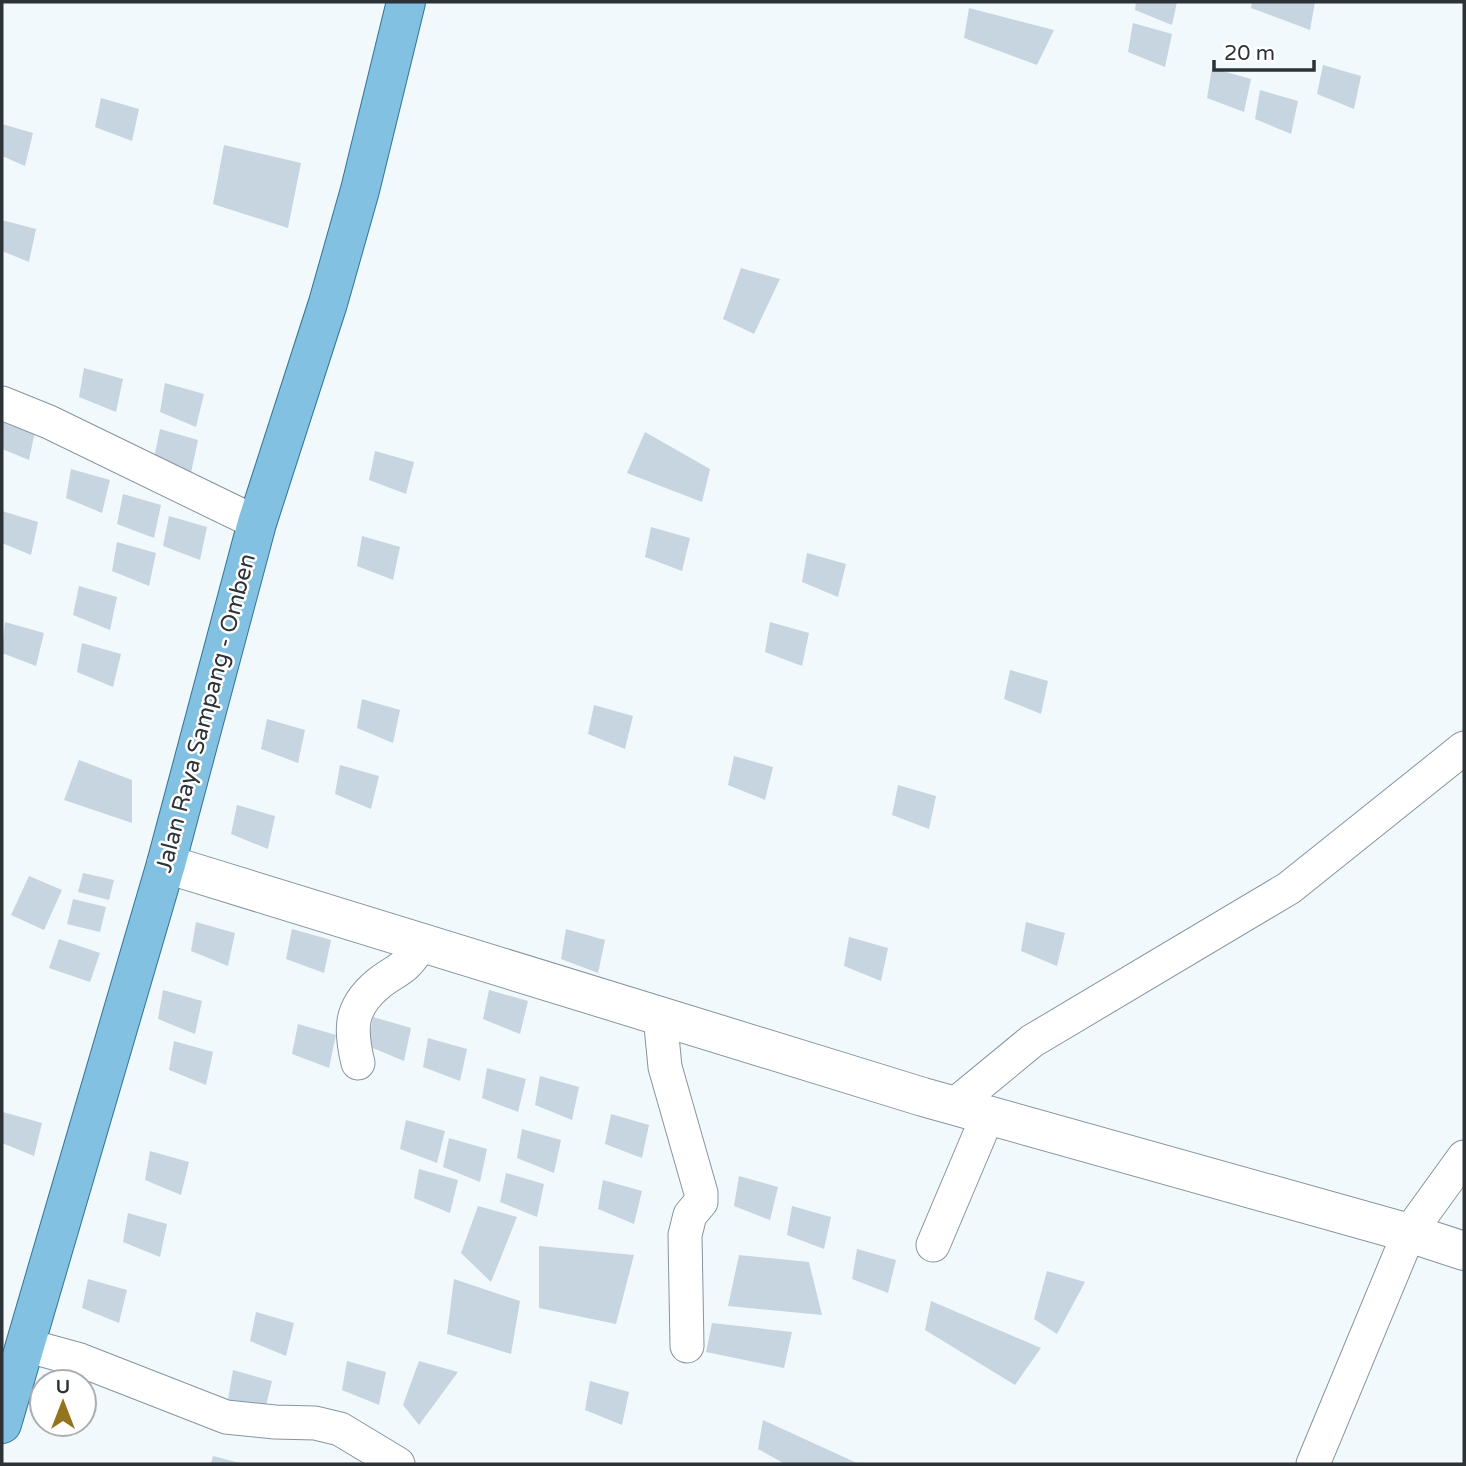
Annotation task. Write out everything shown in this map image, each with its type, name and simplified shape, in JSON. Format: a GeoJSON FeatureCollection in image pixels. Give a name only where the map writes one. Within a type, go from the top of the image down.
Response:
{"type":"FeatureCollection","features":[{"type":"Feature","properties":{"kind":"main road","name":"Jalan Raya Sampang - Omben"},"geometry":{"type":"LineString","coordinates":[[2,1424],[14,1364],[166,864],[257,523],[332,290],[360,190],[406,2]]}},
{"type":"Feature","properties":{"kind":"street"},"geometry":{"type":"LineString","coordinates":[[2,403],[49,422],[257,523]]}},
{"type":"Feature","properties":{"kind":"street"},"geometry":{"type":"LineString","coordinates":[[933,1245],[971,1110],[1032,1041],[1289,888],[1464,748]]}},
{"type":"Feature","properties":{"kind":"street"},"geometry":{"type":"LineString","coordinates":[[166,864],[971,1110],[1409,1233],[1464,1251]]}},
{"type":"Feature","properties":{"kind":"street"},"geometry":{"type":"LineString","coordinates":[[358,1063],[352,1035],[356,1012],[365,997],[378,984],[406,965],[422,943]]}},
{"type":"Feature","properties":{"kind":"street"},"geometry":{"type":"LineString","coordinates":[[660,1016],[665,1067],[701,1193],[701,1202],[690,1214],[685,1235],[687,1346]]}},
{"type":"Feature","properties":{"kind":"street"},"geometry":{"type":"LineString","coordinates":[[1313,1464],[1409,1233],[1464,1157]]}},
{"type":"Feature","properties":{"kind":"street"},"geometry":{"type":"LineString","coordinates":[[14,1364],[80,1360],[226,1417],[315,1423],[340,1429],[398,1464]]}},
{"type":"Feature","properties":{"kind":"building"},"geometry":{"type":"Polygon","coordinates":[[[1136,2],[1177,2],[1172,25],[1135,10],[1136,2]]]}},
{"type":"Feature","properties":{"kind":"building"},"geometry":{"type":"Polygon","coordinates":[[[1252,2],[1315,2],[1310,30],[1251,8],[1252,2]]]}},
{"type":"Feature","properties":{"kind":"building"},"geometry":{"type":"Polygon","coordinates":[[[969,8],[1054,30],[1037,65],[964,38],[969,8]]]}},
{"type":"Feature","properties":{"kind":"building"},"geometry":{"type":"Polygon","coordinates":[[[1133,23],[1172,34],[1165,67],[1128,52],[1133,23]]]}},
{"type":"Feature","properties":{"kind":"building"},"geometry":{"type":"Polygon","coordinates":[[[1323,65],[1361,76],[1354,109],[1317,94],[1323,65]]]}},
{"type":"Feature","properties":{"kind":"building"},"geometry":{"type":"Polygon","coordinates":[[[1212,68],[1251,79],[1244,112],[1207,98],[1212,68]]]}},
{"type":"Feature","properties":{"kind":"building"},"geometry":{"type":"Polygon","coordinates":[[[1260,90],[1298,101],[1291,134],[1255,119],[1260,90]]]}},
{"type":"Feature","properties":{"kind":"building"},"geometry":{"type":"Polygon","coordinates":[[[101,98],[139,109],[132,141],[95,127],[101,98]]]}},
{"type":"Feature","properties":{"kind":"building"},"geometry":{"type":"Polygon","coordinates":[[[2,124],[33,133],[25,166],[2,156],[2,124]]]}},
{"type":"Feature","properties":{"kind":"building"},"geometry":{"type":"Polygon","coordinates":[[[224,145],[301,163],[288,228],[213,204],[224,145]]]}},
{"type":"Feature","properties":{"kind":"building"},"geometry":{"type":"Polygon","coordinates":[[[2,220],[36,229],[29,262],[2,251],[2,220]]]}},
{"type":"Feature","properties":{"kind":"building"},"geometry":{"type":"Polygon","coordinates":[[[741,268],[780,279],[754,334],[723,319],[741,268]]]}},
{"type":"Feature","properties":{"kind":"building"},"geometry":{"type":"Polygon","coordinates":[[[84,368],[123,379],[116,412],[79,397],[84,368]]]}},
{"type":"Feature","properties":{"kind":"building"},"geometry":{"type":"Polygon","coordinates":[[[165,383],[204,394],[196,427],[160,412],[165,383]]]}},
{"type":"Feature","properties":{"kind":"building"},"geometry":{"type":"Polygon","coordinates":[[[2,417],[36,427],[29,460],[2,449],[2,417]]]}},
{"type":"Feature","properties":{"kind":"building"},"geometry":{"type":"Polygon","coordinates":[[[160,429],[198,440],[191,473],[154,458],[160,429]]]}},
{"type":"Feature","properties":{"kind":"building"},"geometry":{"type":"Polygon","coordinates":[[[645,432],[710,469],[702,502],[627,473],[645,432]]]}},
{"type":"Feature","properties":{"kind":"building"},"geometry":{"type":"Polygon","coordinates":[[[375,451],[414,462],[406,494],[369,480],[375,451]]]}},
{"type":"Feature","properties":{"kind":"building"},"geometry":{"type":"Polygon","coordinates":[[[71,469],[110,480],[102,513],[66,498],[71,469]]]}},
{"type":"Feature","properties":{"kind":"building"},"geometry":{"type":"Polygon","coordinates":[[[123,494],[161,505],[154,538],[117,524],[123,494]]]}},
{"type":"Feature","properties":{"kind":"building"},"geometry":{"type":"Polygon","coordinates":[[[2,511],[38,522],[31,555],[2,543],[2,511]]]}},
{"type":"Feature","properties":{"kind":"building"},"geometry":{"type":"Polygon","coordinates":[[[169,516],[207,527],[200,560],[163,546],[169,516]]]}},
{"type":"Feature","properties":{"kind":"building"},"geometry":{"type":"Polygon","coordinates":[[[651,527],[690,538],[682,571],[645,557],[651,527]]]}},
{"type":"Feature","properties":{"kind":"building"},"geometry":{"type":"Polygon","coordinates":[[[362,536],[400,547],[393,580],[357,566],[362,536]]]}},
{"type":"Feature","properties":{"kind":"building"},"geometry":{"type":"Polygon","coordinates":[[[117,542],[156,553],[149,586],[112,571],[117,542]]]}},
{"type":"Feature","properties":{"kind":"building"},"geometry":{"type":"Polygon","coordinates":[[[807,553],[846,564],[838,597],[802,582],[807,553]]]}},
{"type":"Feature","properties":{"kind":"building"},"geometry":{"type":"Polygon","coordinates":[[[79,586],[117,597],[110,630],[73,615],[79,586]]]}},
{"type":"Feature","properties":{"kind":"building"},"geometry":{"type":"Polygon","coordinates":[[[5,622],[44,633],[36,666],[2,653],[5,622]]]}},
{"type":"Feature","properties":{"kind":"building"},"geometry":{"type":"Polygon","coordinates":[[[770,622],[809,633],[802,666],[765,652],[770,622]]]}},
{"type":"Feature","properties":{"kind":"building"},"geometry":{"type":"Polygon","coordinates":[[[82,643],[121,654],[113,687],[77,672],[82,643]]]}},
{"type":"Feature","properties":{"kind":"building"},"geometry":{"type":"Polygon","coordinates":[[[1010,670],[1048,681],[1041,714],[1004,699],[1010,670]]]}},
{"type":"Feature","properties":{"kind":"building"},"geometry":{"type":"Polygon","coordinates":[[[362,699],[400,710],[393,743],[357,728],[362,699]]]}},
{"type":"Feature","properties":{"kind":"building"},"geometry":{"type":"Polygon","coordinates":[[[594,705],[633,716],[625,749],[588,734],[594,705]]]}},
{"type":"Feature","properties":{"kind":"building"},"geometry":{"type":"Polygon","coordinates":[[[267,719],[305,730],[298,763],[261,749],[267,719]]]}},
{"type":"Feature","properties":{"kind":"building"},"geometry":{"type":"Polygon","coordinates":[[[734,756],[773,767],[765,800],[728,785],[734,756]]]}},
{"type":"Feature","properties":{"kind":"building"},"geometry":{"type":"Polygon","coordinates":[[[79,760],[132,780],[132,823],[64,800],[79,760]]]}},
{"type":"Feature","properties":{"kind":"building"},"geometry":{"type":"Polygon","coordinates":[[[340,765],[379,776],[371,809],[335,794],[340,765]]]}},
{"type":"Feature","properties":{"kind":"building"},"geometry":{"type":"Polygon","coordinates":[[[898,785],[936,796],[929,829],[892,815],[898,785]]]}},
{"type":"Feature","properties":{"kind":"building"},"geometry":{"type":"Polygon","coordinates":[[[237,805],[275,816],[268,849],[231,834],[237,805]]]}},
{"type":"Feature","properties":{"kind":"building"},"geometry":{"type":"Polygon","coordinates":[[[83,873],[114,880],[109,900],[78,892],[83,873]]]}},
{"type":"Feature","properties":{"kind":"building"},"geometry":{"type":"Polygon","coordinates":[[[29,876],[62,890],[44,930],[11,915],[29,876]]]}},
{"type":"Feature","properties":{"kind":"building"},"geometry":{"type":"Polygon","coordinates":[[[73,899],[106,907],[100,932],[67,924],[73,899]]]}},
{"type":"Feature","properties":{"kind":"building"},"geometry":{"type":"Polygon","coordinates":[[[196,922],[235,933],[228,966],[191,951],[196,922]]]}},
{"type":"Feature","properties":{"kind":"building"},"geometry":{"type":"Polygon","coordinates":[[[1026,922],[1065,933],[1057,966],[1021,951],[1026,922]]]}},
{"type":"Feature","properties":{"kind":"building"},"geometry":{"type":"Polygon","coordinates":[[[292,929],[331,940],[324,973],[286,959],[292,929]]]}},
{"type":"Feature","properties":{"kind":"building"},"geometry":{"type":"Polygon","coordinates":[[[566,929],[605,940],[598,973],[561,959],[566,929]]]}},
{"type":"Feature","properties":{"kind":"building"},"geometry":{"type":"Polygon","coordinates":[[[849,937],[888,948],[881,981],[844,966],[849,937]]]}},
{"type":"Feature","properties":{"kind":"building"},"geometry":{"type":"Polygon","coordinates":[[[59,939],[100,953],[90,982],[49,968],[59,939]]]}},
{"type":"Feature","properties":{"kind":"building"},"geometry":{"type":"Polygon","coordinates":[[[163,990],[202,1001],[195,1034],[158,1019],[163,990]]]}},
{"type":"Feature","properties":{"kind":"building"},"geometry":{"type":"Polygon","coordinates":[[[489,990],[528,1001],[520,1034],[483,1019],[489,990]]]}},
{"type":"Feature","properties":{"kind":"building"},"geometry":{"type":"Polygon","coordinates":[[[373,1017],[411,1028],[404,1061],[368,1046],[373,1017]]]}},
{"type":"Feature","properties":{"kind":"building"},"geometry":{"type":"Polygon","coordinates":[[[298,1024],[336,1035],[329,1068],[292,1054],[298,1024]]]}},
{"type":"Feature","properties":{"kind":"building"},"geometry":{"type":"Polygon","coordinates":[[[428,1038],[467,1049],[460,1081],[423,1067],[428,1038]]]}},
{"type":"Feature","properties":{"kind":"building"},"geometry":{"type":"Polygon","coordinates":[[[174,1041],[213,1052],[206,1085],[169,1070],[174,1041]]]}},
{"type":"Feature","properties":{"kind":"building"},"geometry":{"type":"Polygon","coordinates":[[[487,1068],[526,1079],[518,1112],[482,1098],[487,1068]]]}},
{"type":"Feature","properties":{"kind":"building"},"geometry":{"type":"Polygon","coordinates":[[[540,1076],[579,1087],[572,1120],[535,1105],[540,1076]]]}},
{"type":"Feature","properties":{"kind":"building"},"geometry":{"type":"Polygon","coordinates":[[[3,1112],[42,1123],[34,1156],[2,1143],[3,1112]]]}},
{"type":"Feature","properties":{"kind":"building"},"geometry":{"type":"Polygon","coordinates":[[[611,1114],[649,1125],[642,1158],[605,1144],[611,1114]]]}},
{"type":"Feature","properties":{"kind":"building"},"geometry":{"type":"Polygon","coordinates":[[[406,1120],[445,1131],[437,1163],[400,1149],[406,1120]]]}},
{"type":"Feature","properties":{"kind":"building"},"geometry":{"type":"Polygon","coordinates":[[[522,1129],[561,1140],[554,1173],[517,1158],[522,1129]]]}},
{"type":"Feature","properties":{"kind":"building"},"geometry":{"type":"Polygon","coordinates":[[[449,1138],[487,1149],[480,1182],[443,1167],[449,1138]]]}},
{"type":"Feature","properties":{"kind":"building"},"geometry":{"type":"Polygon","coordinates":[[[150,1151],[189,1162],[181,1195],[145,1180],[150,1151]]]}},
{"type":"Feature","properties":{"kind":"building"},"geometry":{"type":"Polygon","coordinates":[[[419,1169],[458,1180],[450,1213],[414,1198],[419,1169]]]}},
{"type":"Feature","properties":{"kind":"building"},"geometry":{"type":"Polygon","coordinates":[[[506,1173],[544,1184],[537,1217],[500,1202],[506,1173]]]}},
{"type":"Feature","properties":{"kind":"building"},"geometry":{"type":"Polygon","coordinates":[[[739,1176],[778,1187],[770,1220],[734,1206],[739,1176]]]}},
{"type":"Feature","properties":{"kind":"building"},"geometry":{"type":"Polygon","coordinates":[[[603,1180],[642,1191],[634,1224],[598,1209],[603,1180]]]}},
{"type":"Feature","properties":{"kind":"building"},"geometry":{"type":"Polygon","coordinates":[[[478,1206],[517,1217],[491,1282],[461,1253],[478,1206]]]}},
{"type":"Feature","properties":{"kind":"building"},"geometry":{"type":"Polygon","coordinates":[[[792,1206],[831,1217],[824,1249],[787,1235],[792,1206]]]}},
{"type":"Feature","properties":{"kind":"building"},"geometry":{"type":"Polygon","coordinates":[[[128,1213],[167,1224],[160,1257],[123,1242],[128,1213]]]}},
{"type":"Feature","properties":{"kind":"building"},"geometry":{"type":"Polygon","coordinates":[[[539,1246],[634,1255],[616,1324],[539,1308],[539,1246]]]}},
{"type":"Feature","properties":{"kind":"building"},"geometry":{"type":"Polygon","coordinates":[[[857,1249],[896,1260],[888,1293],[852,1279],[857,1249]]]}},
{"type":"Feature","properties":{"kind":"building"},"geometry":{"type":"Polygon","coordinates":[[[739,1255],[809,1262],[822,1315],[728,1306],[739,1255]]]}},
{"type":"Feature","properties":{"kind":"building"},"geometry":{"type":"Polygon","coordinates":[[[1047,1271],[1085,1282],[1057,1334],[1034,1319],[1047,1271]]]}},
{"type":"Feature","properties":{"kind":"building"},"geometry":{"type":"Polygon","coordinates":[[[88,1279],[127,1290],[119,1323],[82,1308],[88,1279]]]}},
{"type":"Feature","properties":{"kind":"building"},"geometry":{"type":"Polygon","coordinates":[[[454,1279],[520,1301],[511,1354],[447,1334],[454,1279]]]}},
{"type":"Feature","properties":{"kind":"building"},"geometry":{"type":"Polygon","coordinates":[[[931,1301],[1041,1348],[1015,1385],[925,1330],[931,1301]]]}},
{"type":"Feature","properties":{"kind":"building"},"geometry":{"type":"Polygon","coordinates":[[[256,1312],[294,1323],[286,1356],[250,1341],[256,1312]]]}},
{"type":"Feature","properties":{"kind":"building"},"geometry":{"type":"Polygon","coordinates":[[[712,1323],[792,1332],[784,1368],[706,1352],[712,1323]]]}},
{"type":"Feature","properties":{"kind":"building"},"geometry":{"type":"Polygon","coordinates":[[[347,1361],[386,1372],[379,1405],[342,1390],[347,1361]]]}},
{"type":"Feature","properties":{"kind":"building"},"geometry":{"type":"Polygon","coordinates":[[[419,1361],[458,1372],[419,1425],[403,1405],[419,1361]]]}},
{"type":"Feature","properties":{"kind":"building"},"geometry":{"type":"Polygon","coordinates":[[[233,1370],[272,1381],[264,1414],[228,1399],[233,1370]]]}},
{"type":"Feature","properties":{"kind":"building"},"geometry":{"type":"Polygon","coordinates":[[[590,1381],[629,1392],[622,1425],[585,1410],[590,1381]]]}},
{"type":"Feature","properties":{"kind":"building"},"geometry":{"type":"Polygon","coordinates":[[[763,1420],[859,1464],[785,1464],[758,1449],[763,1420]]]}},
{"type":"Feature","properties":{"kind":"building"},"geometry":{"type":"Polygon","coordinates":[[[213,1456],[240,1463],[240,1464],[211,1464],[213,1456]]]}}]}
